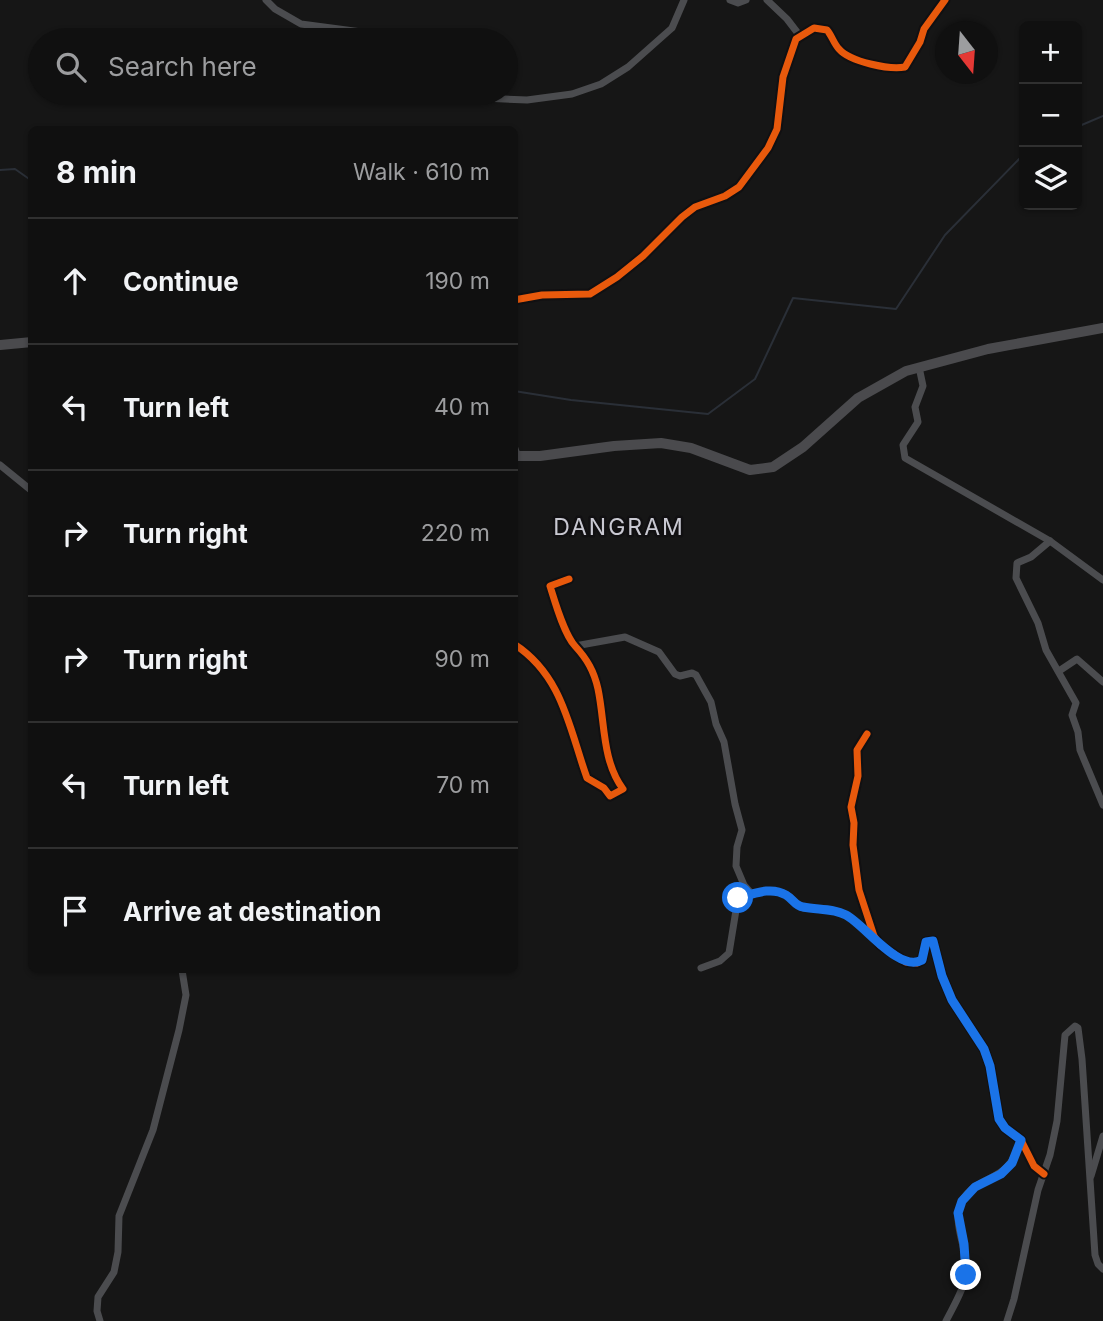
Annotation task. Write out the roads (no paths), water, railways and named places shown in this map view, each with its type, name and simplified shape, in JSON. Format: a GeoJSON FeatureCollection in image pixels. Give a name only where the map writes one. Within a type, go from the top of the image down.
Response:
{"type":"FeatureCollection","features":[{"type":"Feature","properties":{"kind":"main road"},"geometry":{"type":"LineString","coordinates":[[518,457],[661,443],[691,448],[750,470],[773,467],[803,447],[858,398],[889,379],[919,367],[988,349],[1103,328]]}},
{"type":"Feature","properties":{"kind":"main road"},"geometry":{"type":"LineString","coordinates":[[0,345],[28,342]]}},
{"type":"Feature","properties":{"kind":"street"},"geometry":{"type":"LineString","coordinates":[[266,0],[275,9],[301,24],[331,28]]}},
{"type":"Feature","properties":{"kind":"street"},"geometry":{"type":"LineString","coordinates":[[518,100],[572,94],[601,84],[628,67],[672,28],[684,0]]}},
{"type":"Feature","properties":{"kind":"street"},"geometry":{"type":"LineString","coordinates":[[730,0],[738,3],[746,0]]}},
{"type":"Feature","properties":{"kind":"street"},"geometry":{"type":"LineString","coordinates":[[767,0],[800,36]]}},
{"type":"Feature","properties":{"kind":"street"},"geometry":{"type":"LineString","coordinates":[[518,299],[542,295],[590,294],[643,256],[695,207],[725,196],[739,187],[768,148],[777,129],[785,65],[791,48],[800,36],[814,28],[827,30],[839,50],[851,56],[889,69],[905,67],[930,18],[945,0]]}},
{"type":"Feature","properties":{"kind":"street"},"geometry":{"type":"LineString","coordinates":[[919,367],[923,386],[915,407],[918,422],[903,445],[905,458],[1050,541],[1103,579]]}},
{"type":"Feature","properties":{"kind":"street"},"geometry":{"type":"LineString","coordinates":[[0,466],[28,488]]}},
{"type":"Feature","properties":{"kind":"street"},"geometry":{"type":"LineString","coordinates":[[1050,541],[1031,557],[1017,563],[1016,578],[1038,623],[1046,650],[1076,703],[1072,715],[1079,732],[1080,750],[1103,805]]}},
{"type":"Feature","properties":{"kind":"street"},"geometry":{"type":"LineString","coordinates":[[518,648],[545,672],[559,696],[574,730],[587,778],[613,796],[623,789],[615,778],[609,758],[598,687],[587,658],[575,646],[562,621],[550,586],[569,579]]}},
{"type":"Feature","properties":{"kind":"street"},"geometry":{"type":"LineString","coordinates":[[575,646],[625,637],[659,652],[675,674],[696,675],[711,702],[726,751],[742,830],[737,847],[736,866],[744,885],[752,894]]}},
{"type":"Feature","properties":{"kind":"street"},"geometry":{"type":"LineString","coordinates":[[1059,671],[1077,659],[1103,682]]}},
{"type":"Feature","properties":{"kind":"street"},"geometry":{"type":"LineString","coordinates":[[867,734],[857,750],[858,776],[851,807],[856,834],[853,845],[859,890],[874,936],[884,949],[906,962],[917,963],[922,960],[926,942],[933,941],[942,976],[952,1000],[984,1049],[990,1066],[999,1119],[1005,1128],[1021,1140],[1034,1166],[1044,1174]]}},
{"type":"Feature","properties":{"kind":"street"},"geometry":{"type":"LineString","coordinates":[[701,968],[720,961],[729,953],[738,898],[752,894],[778,892],[790,897],[801,907],[842,913],[874,936]]}},
{"type":"Feature","properties":{"kind":"street"},"geometry":{"type":"LineString","coordinates":[[100,1321],[97,1311],[98,1297],[114,1272],[118,1252],[119,1216],[153,1130],[179,1030],[186,995],[182,973]]}},
{"type":"Feature","properties":{"kind":"street"},"geometry":{"type":"LineString","coordinates":[[1007,1321],[1051,1155],[1065,1035],[1075,1026],[1078,1028],[1082,1059],[1095,1255],[1103,1269]]}},
{"type":"Feature","properties":{"kind":"street"},"geometry":{"type":"LineString","coordinates":[[1090,1177],[1103,1136]]}},
{"type":"Feature","properties":{"kind":"street"},"geometry":{"type":"LineString","coordinates":[[946,1321],[966,1275],[958,1213],[962,1201],[975,1187],[1001,1174],[1012,1163],[1021,1140]]}},
{"type":"Feature","properties":{"kind":"waterway"},"geometry":{"type":"LineString","coordinates":[[1082,125],[1103,116]]}},
{"type":"Feature","properties":{"kind":"waterway"},"geometry":{"type":"LineString","coordinates":[[518,392],[571,400],[708,414],[755,379],[793,298],[896,309],[945,235],[1019,159]]}},
{"type":"Feature","properties":{"kind":"waterway"},"geometry":{"type":"LineString","coordinates":[[0,170],[15,169],[28,178]]}},
{"type":"Feature","properties":{"kind":"district","name":"DANGRAM"},"geometry":{"type":"Point","coordinates":[619,527]}}]}
